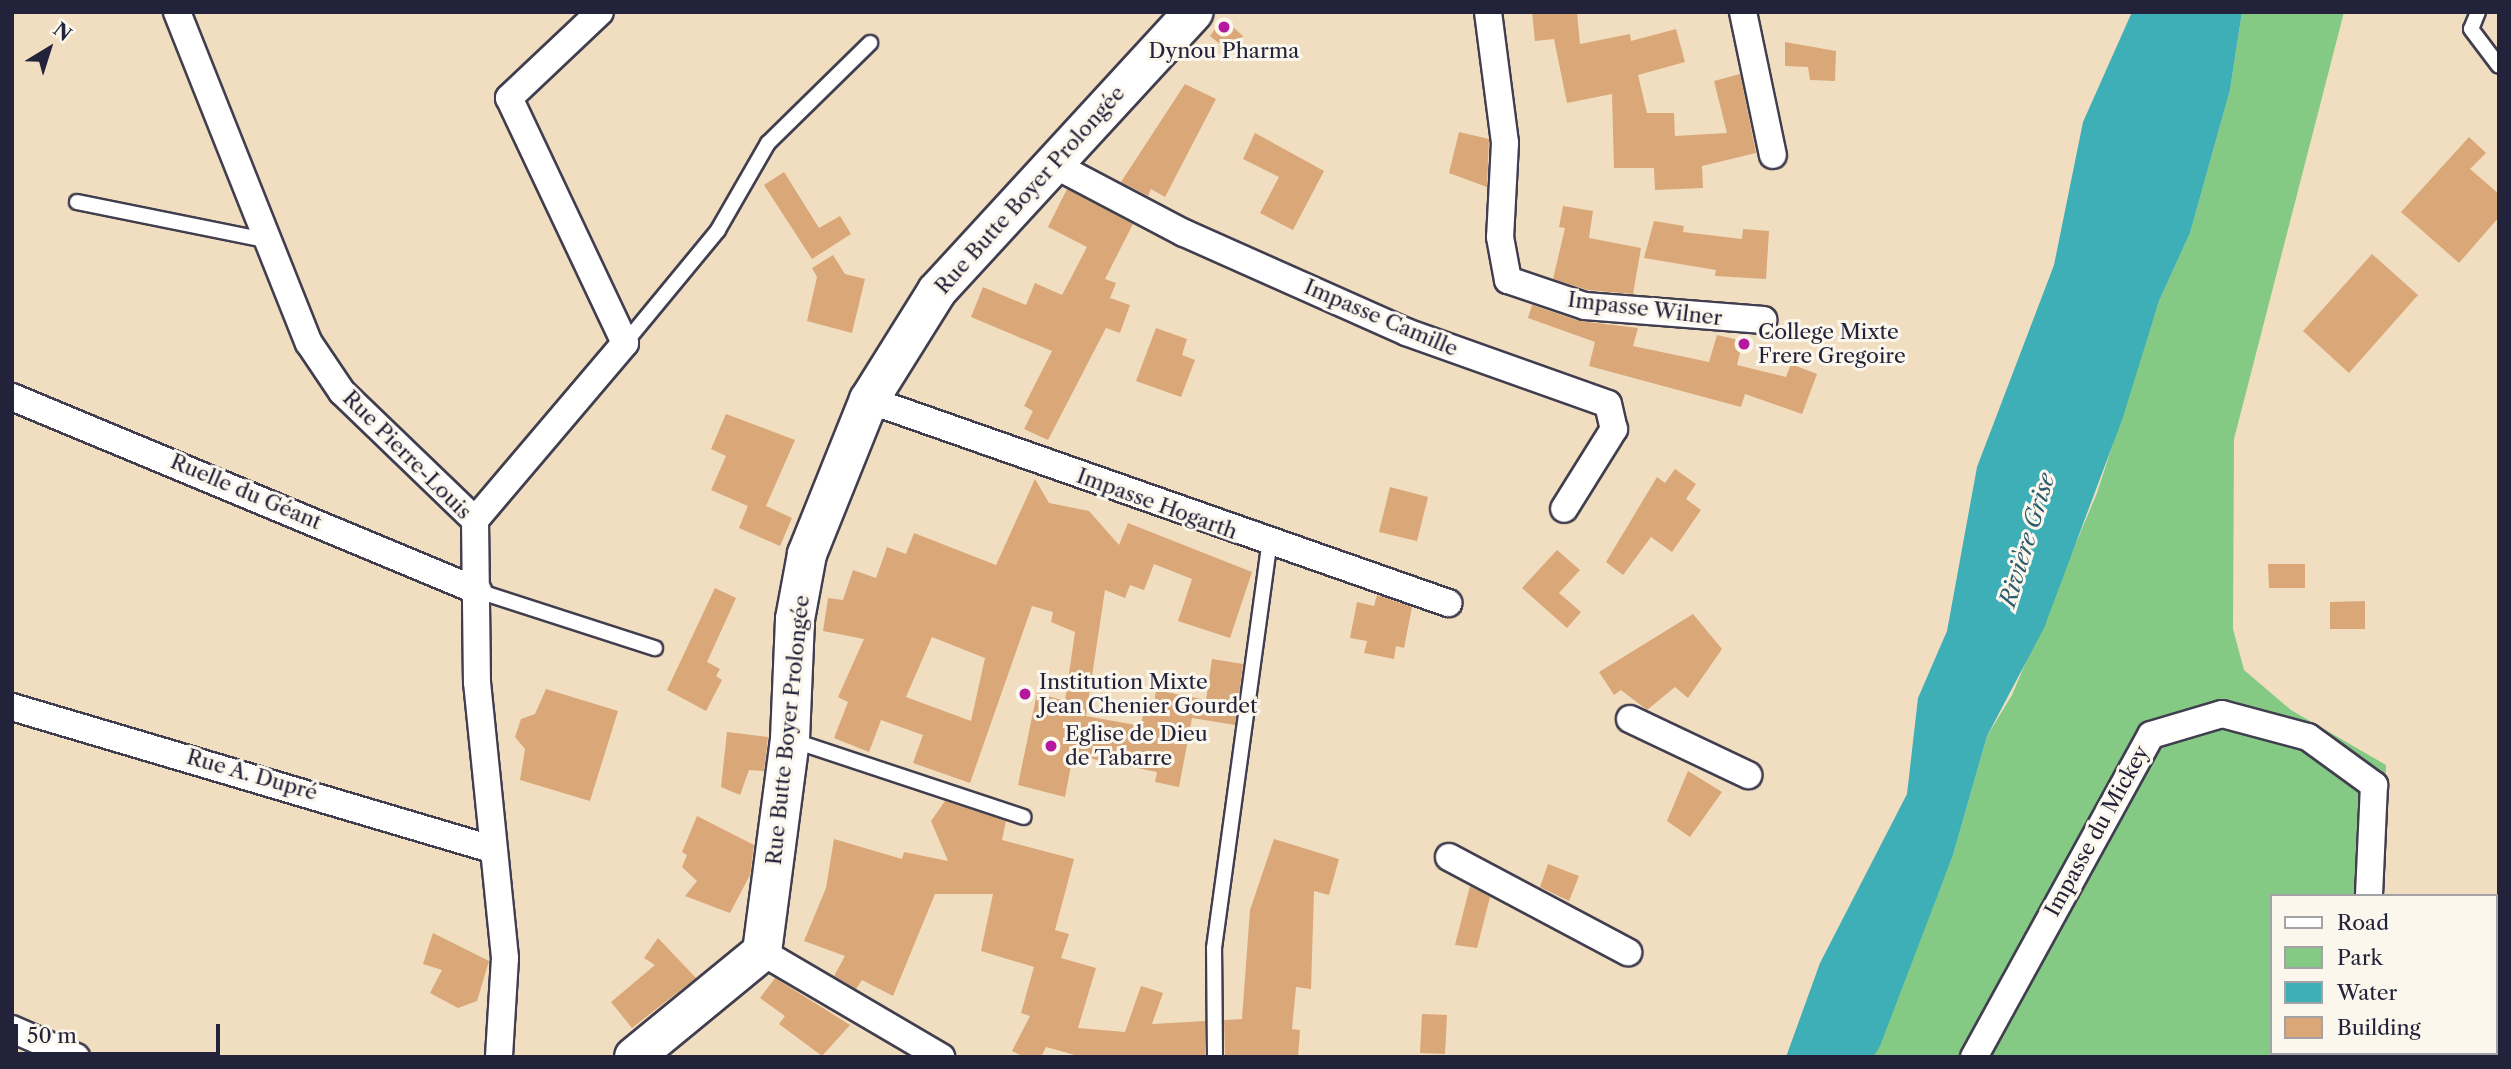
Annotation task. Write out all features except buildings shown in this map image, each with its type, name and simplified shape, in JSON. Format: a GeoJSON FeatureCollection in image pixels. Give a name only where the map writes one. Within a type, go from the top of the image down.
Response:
{"type":"FeatureCollection","features":[{"type":"Feature","properties":{"kind":"street","name":"Rue Pierre-Louis"},"geometry":{"type":"LineString","coordinates":[[177,12],[309,343],[342,392],[475,520],[478,591],[477,682],[490,849],[505,958],[499,1057]]}},
{"type":"Feature","properties":{"kind":"street"},"geometry":{"type":"LineString","coordinates":[[475,520],[625,343],[509,98],[600,12]]}},
{"type":"Feature","properties":{"kind":"street","name":"Rue Butte Boyer Prolongée"},"geometry":{"type":"LineString","coordinates":[[762,952],[790,739],[795,620],[807,554],[869,400],[937,291],[1051,163],[1194,12]]}},
{"type":"Feature","properties":{"kind":"street","name":"Impasse Wilner"},"geometry":{"type":"LineString","coordinates":[[1488,12],[1505,144],[1500,237],[1508,280],[1585,306],[1763,320]]}},
{"type":"Feature","properties":{"kind":"street"},"geometry":{"type":"LineString","coordinates":[[1743,12],[1773,155]]}},
{"type":"Feature","properties":{"kind":"street","name":"Impasse Camille"},"geometry":{"type":"LineString","coordinates":[[1051,163],[1184,233],[1406,332],[1608,404],[1614,429],[1564,509]]}},
{"type":"Feature","properties":{"kind":"street","name":"Ruelle du Géant"},"geometry":{"type":"LineString","coordinates":[[12,397],[478,591]]}},
{"type":"Feature","properties":{"kind":"street","name":"Impasse Hogarth"},"geometry":{"type":"LineString","coordinates":[[869,400],[1269,544],[1448,603]]}},
{"type":"Feature","properties":{"kind":"street","name":"Rue A. Dupré"},"geometry":{"type":"LineString","coordinates":[[12,707],[490,849]]}},
{"type":"Feature","properties":{"kind":"street","name":"Impasse du Mickey"},"geometry":{"type":"LineString","coordinates":[[1975,1057],[2151,735],[2222,714],[2308,737],[2374,785],[2369,894]]}},
{"type":"Feature","properties":{"kind":"street"},"geometry":{"type":"LineString","coordinates":[[1630,719],[1748,775]]}},
{"type":"Feature","properties":{"kind":"street"},"geometry":{"type":"LineString","coordinates":[[1449,857],[1628,951]]}},
{"type":"Feature","properties":{"kind":"street"},"geometry":{"type":"LineString","coordinates":[[634,1057],[762,952],[941,1057]]}},
{"type":"Feature","properties":{"kind":"street"},"geometry":{"type":"LineString","coordinates":[[12,1029],[76,1057]]}},
{"type":"Feature","properties":{"kind":"lane"},"geometry":{"type":"LineString","coordinates":[[2478,12],[2471,29],[2499,66]]}},
{"type":"Feature","properties":{"kind":"lane"},"geometry":{"type":"LineString","coordinates":[[625,343],[718,230],[768,143],[870,43]]}},
{"type":"Feature","properties":{"kind":"lane"},"geometry":{"type":"LineString","coordinates":[[77,202],[266,240]]}},
{"type":"Feature","properties":{"kind":"lane"},"geometry":{"type":"LineString","coordinates":[[1215,1057],[1214,948],[1269,544]]}},
{"type":"Feature","properties":{"kind":"lane"},"geometry":{"type":"LineString","coordinates":[[478,591],[655,648]]}},
{"type":"Feature","properties":{"kind":"lane"},"geometry":{"type":"LineString","coordinates":[[790,739],[1024,817]]}},
{"type":"Feature","properties":{"kind":"green space"},"geometry":{"type":"Polygon","coordinates":[[[2242,12],[2344,12],[2234,439],[2233,629],[2244,670],[2291,710],[2386,765],[2382,894],[2270,894],[2270,1055],[2377,1057],[1873,1057],[1953,855],[1987,736],[2012,695],[2097,493],[2159,301],[2190,233],[2230,90],[2242,12]]]}},
{"type":"Feature","properties":{"kind":"water","name":"Rivière Grise"},"geometry":{"type":"Polygon","coordinates":[[[2132,12],[2242,12],[2230,90],[2190,233],[2159,301],[2122,420],[2044,628],[1987,736],[1953,855],[1880,1046],[1873,1057],[1786,1057],[1820,963],[1907,794],[1918,698],[1947,631],[1977,467],[2054,265],[2083,122],[2132,12]]]}},
{"type":"Feature","properties":{"kind":"place","name":"Dynou Pharma"},"geometry":{"type":"Point","coordinates":[1224,27]}},
{"type":"Feature","properties":{"kind":"place","name":"College Mixte Frere Gregoire"},"geometry":{"type":"Point","coordinates":[1744,344]}},
{"type":"Feature","properties":{"kind":"place","name":"Institution Mixte Jean Chenier Gourdet"},"geometry":{"type":"Point","coordinates":[1025,694]}},
{"type":"Feature","properties":{"kind":"place","name":"Eglise de Dieu de Tabarre"},"geometry":{"type":"Point","coordinates":[1051,746]}}]}
